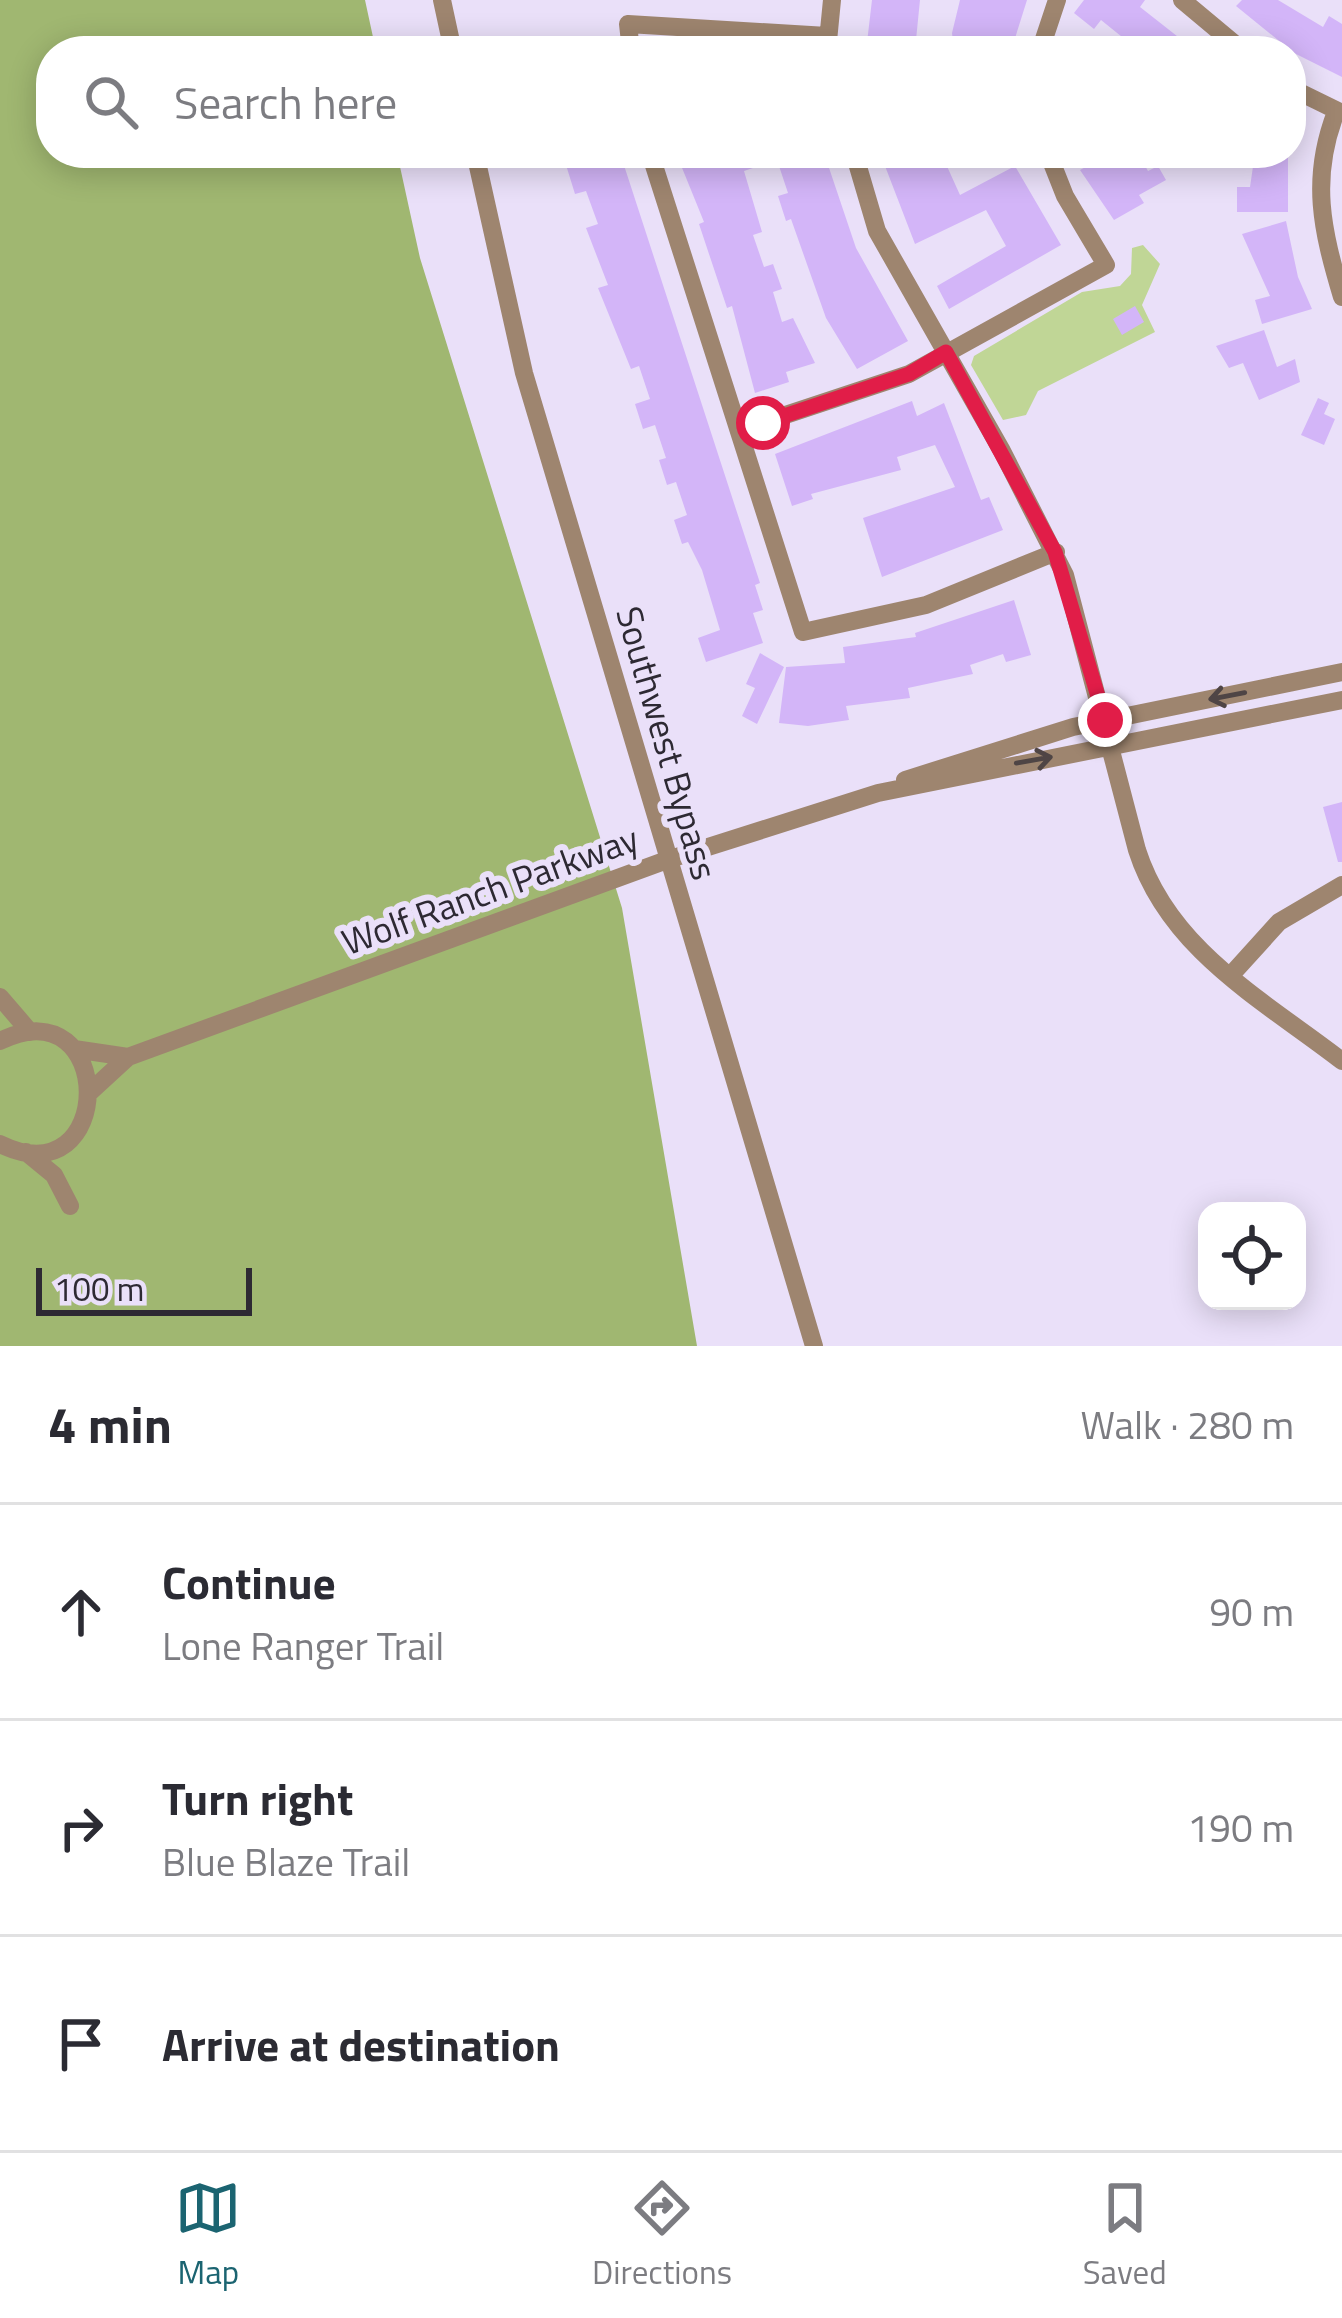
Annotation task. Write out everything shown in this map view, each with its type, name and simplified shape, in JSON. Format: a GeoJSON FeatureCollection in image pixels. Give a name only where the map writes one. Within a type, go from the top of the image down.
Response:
{"type":"FeatureCollection","features":[{"type":"Feature","properties":{"kind":"street"},"geometry":{"type":"LineString","coordinates":[[442,0],[450,36]]}},
{"type":"Feature","properties":{"kind":"street"},"geometry":{"type":"LineString","coordinates":[[828,36],[832,0]]}},
{"type":"Feature","properties":{"kind":"street"},"geometry":{"type":"LineString","coordinates":[[1045,36],[1057,0]]}},
{"type":"Feature","properties":{"kind":"street"},"geometry":{"type":"LineString","coordinates":[[1182,0],[1225,36]]}},
{"type":"Feature","properties":{"kind":"street"},"geometry":{"type":"LineString","coordinates":[[629,36],[628,25],[743,36]]}},
{"type":"Feature","properties":{"kind":"street"},"geometry":{"type":"LineString","coordinates":[[1306,96],[1339,112],[1325,140],[1317,194],[1342,297]]}},
{"type":"Feature","properties":{"kind":"street","name":"Southwest Bypass"},"geometry":{"type":"LineString","coordinates":[[479,168],[524,373],[814,1346]]}},
{"type":"Feature","properties":{"kind":"street"},"geometry":{"type":"LineString","coordinates":[[655,168],[802,632],[926,605],[1055,552]]}},
{"type":"Feature","properties":{"kind":"street"},"geometry":{"type":"LineString","coordinates":[[858,168],[877,231],[1055,552],[1153,892],[1194,948],[1342,1060]]}},
{"type":"Feature","properties":{"kind":"street"},"geometry":{"type":"LineString","coordinates":[[740,430],[909,374],[1106,265],[1054,168]]}},
{"type":"Feature","properties":{"kind":"street","name":"Wolf Ranch Parkway"},"geometry":{"type":"LineString","coordinates":[[878,793],[932,768],[1105,720],[1342,672]]}},
{"type":"Feature","properties":{"kind":"street","name":"Wolf Ranch Parkway"},"geometry":{"type":"LineString","coordinates":[[91,1091],[128,1057],[667,860],[878,793],[1342,700]]}},
{"type":"Feature","properties":{"kind":"street"},"geometry":{"type":"LineString","coordinates":[[1231,975],[1279,922],[1342,885]]}},
{"type":"Feature","properties":{"kind":"street"},"geometry":{"type":"LineString","coordinates":[[0,997],[30,1033],[0,1041]]}},
{"type":"Feature","properties":{"kind":"street","name":"Wolf Ranch Parkway"},"geometry":{"type":"LineString","coordinates":[[30,1033],[60,1040],[73,1049],[128,1057]]}},
{"type":"Feature","properties":{"kind":"street"},"geometry":{"type":"LineString","coordinates":[[0,1144],[26,1152],[50,1149],[68,1139],[85,1119],[91,1091],[88,1074],[73,1049]]}},
{"type":"Feature","properties":{"kind":"street"},"geometry":{"type":"LineString","coordinates":[[62,1186],[68,1139]]}},
{"type":"Feature","properties":{"kind":"street"},"geometry":{"type":"LineString","coordinates":[[26,1152],[62,1186],[70,1206]]}},
{"type":"Feature","properties":{"kind":"green space"},"geometry":{"type":"Polygon","coordinates":[[[0,0],[365,0],[373,36],[36,36],[36,168],[400,168],[420,258],[622,908],[697,1346],[0,1346],[0,0]]]}},
{"type":"Feature","properties":{"kind":"green space"},"geometry":{"type":"Polygon","coordinates":[[[1143,245],[1160,264],[1142,305],[1155,332],[1038,391],[1026,415],[1003,420],[971,365],[974,356],[1082,292],[1120,286],[1131,274],[1132,248],[1143,245]]]}},
{"type":"Feature","properties":{"kind":"building"},"geometry":{"type":"Polygon","coordinates":[[[872,0],[920,0],[916,36],[868,36],[872,0]]]}},
{"type":"Feature","properties":{"kind":"building"},"geometry":{"type":"Polygon","coordinates":[[[960,0],[1027,0],[1016,36],[952,33],[960,0]]]}},
{"type":"Feature","properties":{"kind":"building"},"geometry":{"type":"Polygon","coordinates":[[[1084,0],[1145,0],[1140,7],[1177,36],[1121,36],[1101,20],[1094,29],[1074,13],[1084,0]]]}},
{"type":"Feature","properties":{"kind":"building"},"geometry":{"type":"Polygon","coordinates":[[[1242,0],[1278,0],[1323,27],[1329,16],[1342,24],[1342,77],[1306,59],[1306,36],[1273,36],[1236,6],[1242,0]]]}},
{"type":"Feature","properties":{"kind":"building"},"geometry":{"type":"Polygon","coordinates":[[[567,168],[625,168],[760,583],[755,585],[763,610],[753,613],[763,643],[706,662],[698,638],[720,630],[702,570],[688,542],[682,544],[674,520],[687,515],[676,482],[667,485],[659,460],[666,458],[655,425],[643,429],[635,404],[650,399],[639,366],[631,369],[598,288],[608,285],[586,228],[598,224],[586,191],[575,194],[567,168]]]}},
{"type":"Feature","properties":{"kind":"building"},"geometry":{"type":"Polygon","coordinates":[[[682,168],[753,168],[744,171],[762,232],[753,235],[764,267],[773,264],[782,289],[773,292],[782,322],[793,318],[815,363],[786,372],[789,382],[755,393],[732,306],[727,308],[699,224],[704,222],[682,168]]]}},
{"type":"Feature","properties":{"kind":"building"},"geometry":{"type":"Polygon","coordinates":[[[780,168],[829,168],[856,248],[908,341],[857,369],[826,318],[791,219],[786,221],[778,196],[788,193],[780,168]]]}},
{"type":"Feature","properties":{"kind":"building"},"geometry":{"type":"Polygon","coordinates":[[[886,168],[948,168],[960,195],[1016,168],[1061,245],[949,309],[937,286],[1006,246],[986,210],[915,244],[886,168]]]}},
{"type":"Feature","properties":{"kind":"building"},"geometry":{"type":"Polygon","coordinates":[[[1159,168],[1166,180],[1139,195],[1144,203],[1114,220],[1080,170],[1159,168]]]}},
{"type":"Feature","properties":{"kind":"building"},"geometry":{"type":"Polygon","coordinates":[[[1253,168],[1288,168],[1288,212],[1237,212],[1237,187],[1250,187],[1253,168]]]}},
{"type":"Feature","properties":{"kind":"building"},"geometry":{"type":"Polygon","coordinates":[[[1286,221],[1298,277],[1312,309],[1262,324],[1255,300],[1270,296],[1242,234],[1286,221]]]}},
{"type":"Feature","properties":{"kind":"building"},"geometry":{"type":"Polygon","coordinates":[[[1135,306],[1144,322],[1122,335],[1113,319],[1135,306]]]}},
{"type":"Feature","properties":{"kind":"building"},"geometry":{"type":"Polygon","coordinates":[[[1264,330],[1277,367],[1295,359],[1300,382],[1259,400],[1243,363],[1229,368],[1216,346],[1264,330]]]}},
{"type":"Feature","properties":{"kind":"building"},"geometry":{"type":"Polygon","coordinates":[[[1318,398],[1329,403],[1324,414],[1335,419],[1324,445],[1301,435],[1318,398]]]}},
{"type":"Feature","properties":{"kind":"building"},"geometry":{"type":"Polygon","coordinates":[[[912,401],[917,416],[944,403],[981,500],[989,497],[1003,530],[882,577],[863,518],[955,487],[935,445],[897,457],[901,470],[811,494],[813,499],[792,506],[775,454],[912,401]]]}},
{"type":"Feature","properties":{"kind":"building"},"geometry":{"type":"Polygon","coordinates":[[[1014,600],[1031,655],[1006,662],[1003,654],[970,665],[973,674],[908,688],[910,698],[846,706],[849,720],[808,726],[779,723],[786,667],[845,663],[843,647],[916,637],[915,633],[1014,600]]]}},
{"type":"Feature","properties":{"kind":"building"},"geometry":{"type":"Polygon","coordinates":[[[760,653],[784,667],[757,724],[742,716],[755,688],[746,684],[760,653]]]}},
{"type":"Feature","properties":{"kind":"building"},"geometry":{"type":"Polygon","coordinates":[[[1342,802],[1342,862],[1338,862],[1323,807],[1342,802]]]}},
{"type":"Feature","properties":{"kind":"route"},"geometry":{"type":"LineString","coordinates":[[763,423],[909,374],[946,352],[1003,451],[1065,575],[1105,720]]}}]}
